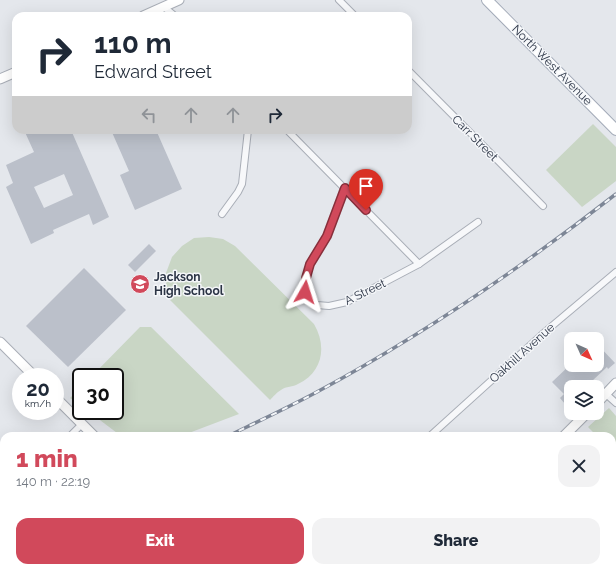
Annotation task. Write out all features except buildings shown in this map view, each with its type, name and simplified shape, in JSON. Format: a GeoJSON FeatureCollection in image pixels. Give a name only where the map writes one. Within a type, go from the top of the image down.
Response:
{"type":"FeatureCollection","features":[{"type":"Feature","properties":{"kind":"main road","name":"North West Avenue"},"geometry":{"type":"LineString","coordinates":[[487,0],[616,130]]}},
{"type":"Feature","properties":{"kind":"street"},"geometry":{"type":"LineString","coordinates":[[152,12],[179,0]]}},
{"type":"Feature","properties":{"kind":"street"},"geometry":{"type":"LineString","coordinates":[[339,0],[351,12]]}},
{"type":"Feature","properties":{"kind":"street"},"geometry":{"type":"LineString","coordinates":[[164,7],[170,12]]}},
{"type":"Feature","properties":{"kind":"street"},"geometry":{"type":"LineString","coordinates":[[0,79],[12,74]]}},
{"type":"Feature","properties":{"kind":"street","name":"Carr Street"},"geometry":{"type":"LineString","coordinates":[[412,74],[543,206]]}},
{"type":"Feature","properties":{"kind":"street"},"geometry":{"type":"LineString","coordinates":[[222,214],[242,184],[248,134]]}},
{"type":"Feature","properties":{"kind":"street"},"geometry":{"type":"LineString","coordinates":[[291,134],[419,264]]}},
{"type":"Feature","properties":{"kind":"street","name":"A Street"},"geometry":{"type":"LineString","coordinates":[[345,188],[327,236],[310,264],[306,278],[305,292],[309,300],[317,305],[329,306],[347,302],[419,264],[478,222]]}},
{"type":"Feature","properties":{"kind":"street","name":"Oakhill Avenue"},"geometry":{"type":"LineString","coordinates":[[434,432],[546,331],[616,272]]}},
{"type":"Feature","properties":{"kind":"street"},"geometry":{"type":"LineString","coordinates":[[0,342],[26,368]]}},
{"type":"Feature","properties":{"kind":"street"},"geometry":{"type":"LineString","coordinates":[[616,383],[606,394],[616,403]]}},
{"type":"Feature","properties":{"kind":"street"},"geometry":{"type":"LineString","coordinates":[[64,406],[90,432]]}},
{"type":"Feature","properties":{"kind":"street"},"geometry":{"type":"LineString","coordinates":[[568,432],[580,420]]}},
{"type":"Feature","properties":{"kind":"street"},"geometry":{"type":"LineString","coordinates":[[74,432],[82,424]]}},
{"type":"Feature","properties":{"kind":"green space"},"geometry":{"type":"Polygon","coordinates":[[[593,124],[616,147],[616,181],[582,207],[546,170],[593,124]]]}},
{"type":"Feature","properties":{"kind":"green space"},"geometry":{"type":"Polygon","coordinates":[[[209,237],[223,239],[235,246],[314,324],[318,332],[321,349],[320,358],[313,373],[298,384],[280,391],[270,400],[166,296],[171,291],[166,286],[166,273],[172,257],[182,246],[194,238],[209,237]]]}},
{"type":"Feature","properties":{"kind":"green space"},"geometry":{"type":"Polygon","coordinates":[[[140,327],[151,327],[239,414],[192,432],[116,432],[100,420],[124,420],[124,368],[100,368],[140,327]]]}},
{"type":"Feature","properties":{"kind":"green space"},"geometry":{"type":"Polygon","coordinates":[[[609,408],[616,416],[616,432],[593,432],[588,427],[596,420],[604,420],[604,413],[609,408]]]}},
{"type":"Feature","properties":{"kind":"railway"},"geometry":{"type":"LineString","coordinates":[[236,432],[315,393],[432,324],[470,300],[544,248],[616,194]]}},
{"type":"Feature","properties":{"kind":"place","name":"Jackson High School"},"geometry":{"type":"Point","coordinates":[140,284]}},
{"type":"Feature","properties":{"kind":"route"},"geometry":{"type":"LineString","coordinates":[[305,292],[306,278],[310,264],[327,236],[345,188],[366,210]]}}]}
